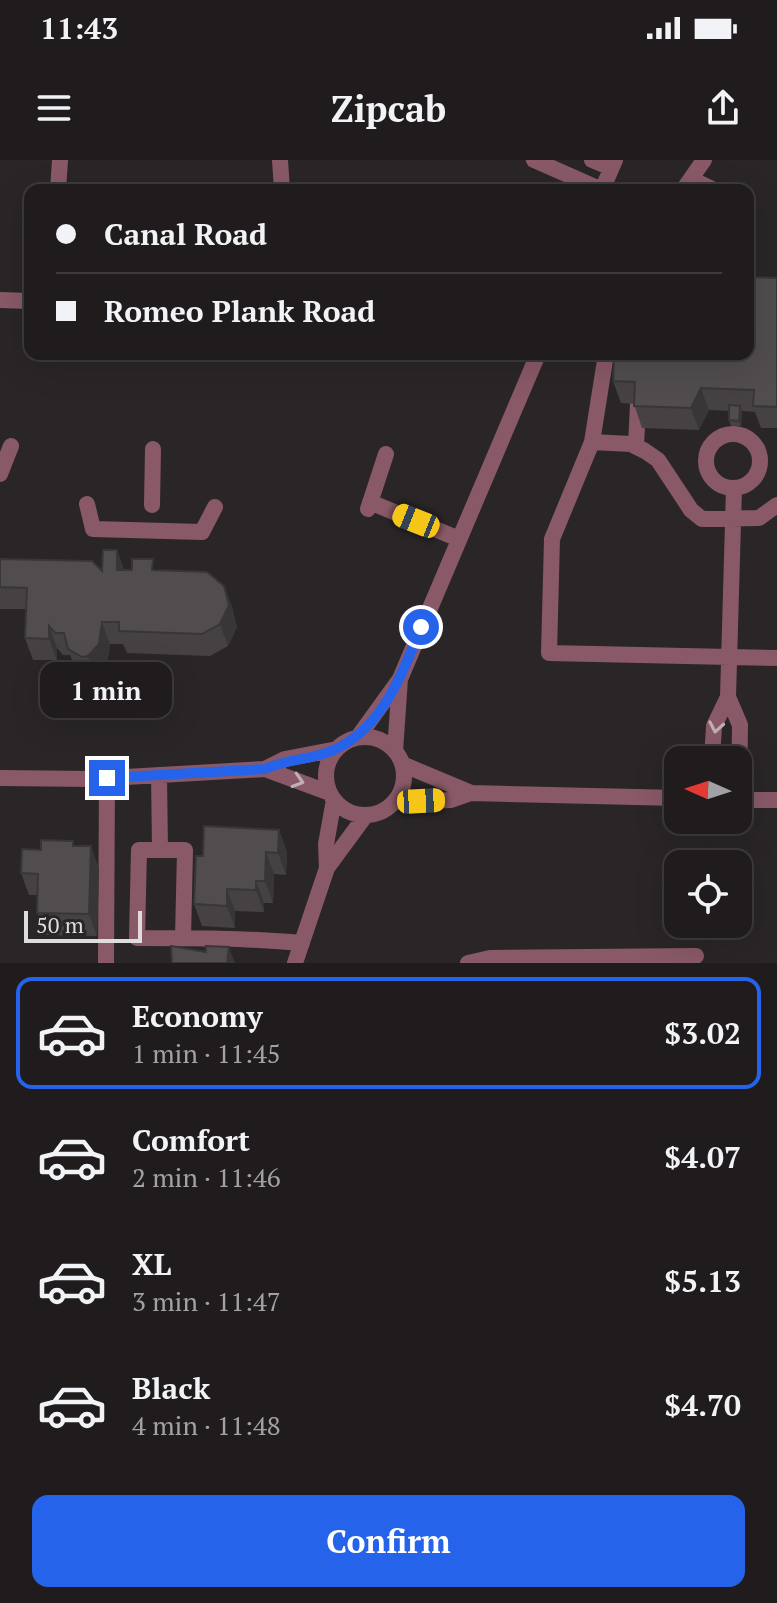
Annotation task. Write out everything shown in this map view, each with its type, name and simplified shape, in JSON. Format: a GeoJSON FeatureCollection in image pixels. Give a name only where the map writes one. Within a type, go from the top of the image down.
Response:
{"type":"FeatureCollection","features":[{"type":"Feature","properties":{"kind":"street"},"geometry":{"type":"LineString","coordinates":[[58,184],[60,160]]}},
{"type":"Feature","properties":{"kind":"street"},"geometry":{"type":"LineString","coordinates":[[280,160],[282,184]]}},
{"type":"Feature","properties":{"kind":"street"},"geometry":{"type":"LineString","coordinates":[[534,160],[588,184]]}},
{"type":"Feature","properties":{"kind":"street"},"geometry":{"type":"LineString","coordinates":[[592,160],[613,164],[605,184]]}},
{"type":"Feature","properties":{"kind":"street"},"geometry":{"type":"LineString","coordinates":[[687,184],[704,160]]}},
{"type":"Feature","properties":{"kind":"street"},"geometry":{"type":"LineString","coordinates":[[0,300],[24,301]]}},
{"type":"Feature","properties":{"kind":"street"},"geometry":{"type":"LineString","coordinates":[[0,778],[107,778],[265,769],[285,759],[337,749],[358,737],[400,679],[535,360]]}},
{"type":"Feature","properties":{"kind":"street"},"geometry":{"type":"LineString","coordinates":[[605,360],[592,442],[552,539],[549,653],[777,658]]}},
{"type":"Feature","properties":{"kind":"street"},"geometry":{"type":"LineString","coordinates":[[636,446],[638,404]]}},
{"type":"Feature","properties":{"kind":"street"},"geometry":{"type":"LineString","coordinates":[[592,442],[636,446],[658,460],[691,510],[702,519],[759,518],[777,505]]}},
{"type":"Feature","properties":{"kind":"street"},"geometry":{"type":"LineString","coordinates":[[0,474],[11,446]]}},
{"type":"Feature","properties":{"kind":"street"},"geometry":{"type":"LineString","coordinates":[[152,505],[153,449]]}},
{"type":"Feature","properties":{"kind":"street"},"geometry":{"type":"LineString","coordinates":[[386,454],[369,506],[459,539]]}},
{"type":"Feature","properties":{"kind":"street"},"geometry":{"type":"LineString","coordinates":[[734,488],[728,697],[740,725],[740,746]]}},
{"type":"Feature","properties":{"kind":"street"},"geometry":{"type":"LineString","coordinates":[[87,504],[93,529],[202,532],[215,507]]}},
{"type":"Feature","properties":{"kind":"street"},"geometry":{"type":"LineString","coordinates":[[394,802],[401,791],[394,735],[402,699],[400,679]]}},
{"type":"Feature","properties":{"kind":"street"},"geometry":{"type":"LineString","coordinates":[[713,746],[714,726],[728,697]]}},
{"type":"Feature","properties":{"kind":"street"},"geometry":{"type":"LineString","coordinates":[[358,737],[385,742],[399,757],[471,793]]}},
{"type":"Feature","properties":{"kind":"street"},"geometry":{"type":"LineString","coordinates":[[327,868],[326,844],[332,797],[326,770],[337,749]]}},
{"type":"Feature","properties":{"kind":"street"},"geometry":{"type":"LineString","coordinates":[[265,769],[332,797],[343,808],[366,815]]}},
{"type":"Feature","properties":{"kind":"street"},"geometry":{"type":"LineString","coordinates":[[159,775],[160,850]]}},
{"type":"Feature","properties":{"kind":"street"},"geometry":{"type":"LineString","coordinates":[[106,963],[107,778]]}},
{"type":"Feature","properties":{"kind":"street"},"geometry":{"type":"LineString","coordinates":[[295,963],[327,868],[366,815],[394,802],[451,800],[471,793],[664,798]]}},
{"type":"Feature","properties":{"kind":"street"},"geometry":{"type":"LineString","coordinates":[[752,800],[777,800]]}},
{"type":"Feature","properties":{"kind":"street"},"geometry":{"type":"LineString","coordinates":[[183,938],[185,850],[139,850],[137,938],[302,943]]}},
{"type":"Feature","properties":{"kind":"street"},"geometry":{"type":"LineString","coordinates":[[468,963],[490,958],[696,956]]}},
{"type":"Feature","properties":{"kind":"building"},"geometry":{"type":"Polygon","coordinates":[[[754,277],[777,278],[777,407],[753,406],[754,390],[701,388],[691,408],[634,406],[635,382],[613,381],[614,360],[754,360],[754,277]]]}},
{"type":"Feature","properties":{"kind":"building"},"geometry":{"type":"Polygon","coordinates":[[[729,405],[740,406],[739,421],[729,420],[729,405]]]}},
{"type":"Feature","properties":{"kind":"building"},"geometry":{"type":"Polygon","coordinates":[[[103,550],[117,550],[117,570],[132,570],[132,559],[153,559],[152,570],[207,572],[224,586],[229,605],[220,624],[202,634],[119,631],[119,622],[102,622],[99,644],[88,656],[82,657],[68,649],[64,633],[55,633],[49,626],[49,639],[25,638],[27,588],[0,587],[0,559],[92,561],[102,571],[103,550]]]}},
{"type":"Feature","properties":{"kind":"building"},"geometry":{"type":"Polygon","coordinates":[[[204,826],[279,830],[278,853],[266,852],[265,881],[256,881],[256,890],[227,889],[227,906],[194,904],[196,856],[203,856],[204,826]]]}},
{"type":"Feature","properties":{"kind":"building"},"geometry":{"type":"Polygon","coordinates":[[[41,840],[73,841],[73,846],[91,846],[89,914],[37,913],[38,874],[21,873],[22,849],[41,850],[41,840]]]}},
{"type":"Feature","properties":{"kind":"building"},"geometry":{"type":"Polygon","coordinates":[[[171,946],[206,952],[206,946],[229,947],[227,963],[172,963],[171,946]]]}},
{"type":"Feature","properties":{"kind":"route"},"geometry":{"type":"LineString","coordinates":[[107,778],[265,769],[285,759],[337,749],[358,737],[379,713],[400,679],[421,627]]}}]}
